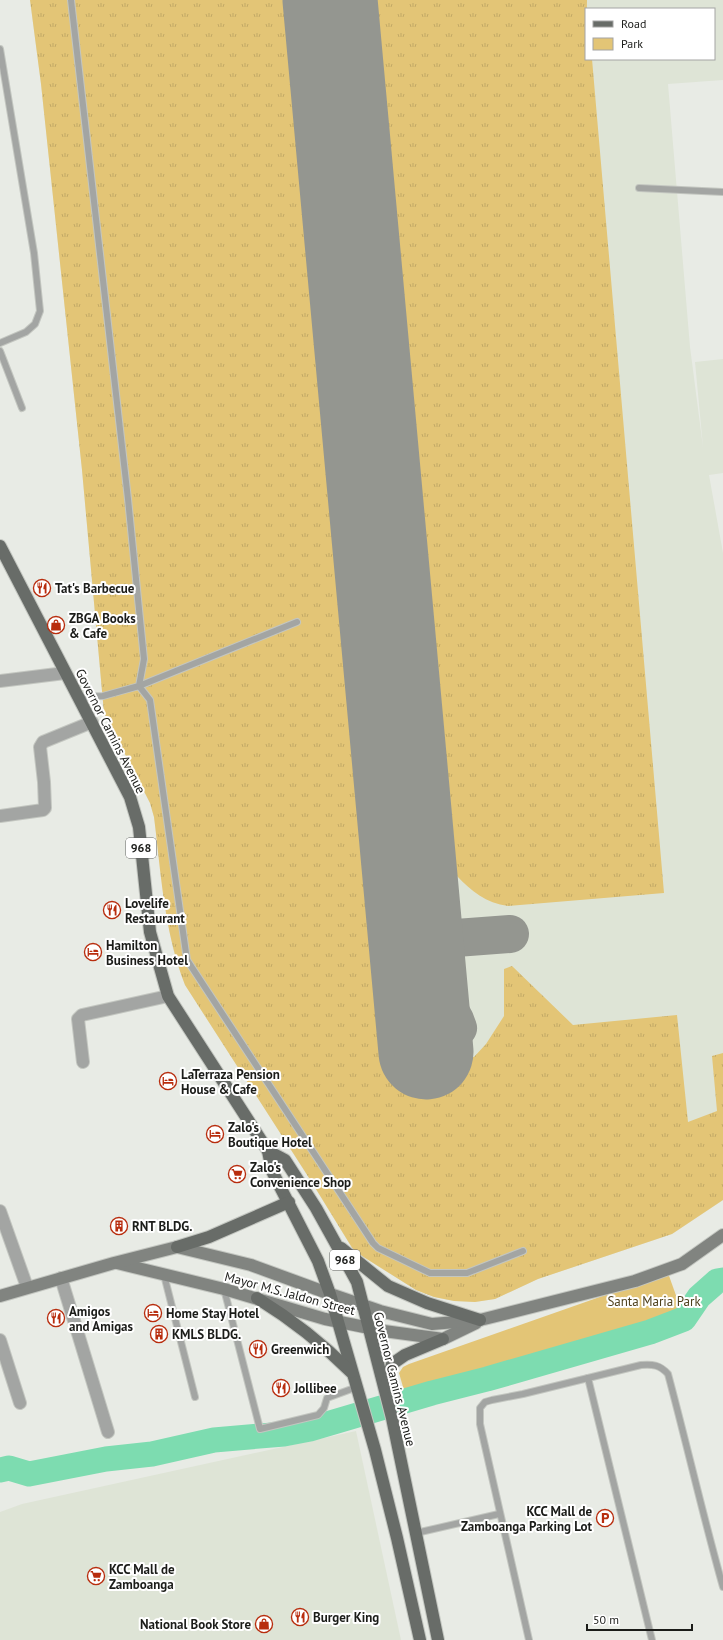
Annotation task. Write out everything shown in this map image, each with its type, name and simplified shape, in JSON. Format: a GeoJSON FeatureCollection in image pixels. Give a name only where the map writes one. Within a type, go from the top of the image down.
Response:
{"type":"FeatureCollection","features":[{"type":"Feature","properties":{"kind":"main road","name":"Governor Camins Avenue"},"geometry":{"type":"LineString","coordinates":[[0,546],[130,797],[139,827],[150,932],[168,996],[268,1151],[272,1171],[318,1260],[330,1294],[359,1392],[397,1538],[420,1640]]}},
{"type":"Feature","properties":{"kind":"main road","name":"Governor Camins Avenue"},"geometry":{"type":"LineString","coordinates":[[268,1151],[285,1160],[316,1208],[357,1282],[392,1418],[438,1640]]}},
{"type":"Feature","properties":{"kind":"main road"},"geometry":{"type":"LineString","coordinates":[[177,1247],[209,1237],[289,1202]]}},
{"type":"Feature","properties":{"kind":"main road","name":"Mayor M.S. Jaldon Street"},"geometry":{"type":"LineString","coordinates":[[0,1296],[27,1287],[177,1247],[251,1264],[363,1306],[432,1324],[480,1320],[635,1281],[682,1264],[722,1236]]}},
{"type":"Feature","properties":{"kind":"main road"},"geometry":{"type":"LineString","coordinates":[[336,1243],[388,1286],[427,1303],[480,1320]]}},
{"type":"Feature","properties":{"kind":"main road","name":"Mayor M.S. Jaldon Street"},"geometry":{"type":"LineString","coordinates":[[114,1263],[224,1289],[325,1319],[369,1328],[443,1339],[480,1320]]}},
{"type":"Feature","properties":{"kind":"main road"},"geometry":{"type":"LineString","coordinates":[[256,1298],[278,1311],[306,1332],[353,1374]]}},
{"type":"Feature","properties":{"kind":"main road"},"geometry":{"type":"LineString","coordinates":[[385,1390],[392,1364],[405,1355],[443,1339]]}},
{"type":"Feature","properties":{"kind":"street"},"geometry":{"type":"LineString","coordinates":[[0,681],[65,673]]}},
{"type":"Feature","properties":{"kind":"street"},"geometry":{"type":"LineString","coordinates":[[0,816],[43,810],[45,808],[40,747],[43,742],[92,722]]}},
{"type":"Feature","properties":{"kind":"street"},"geometry":{"type":"LineString","coordinates":[[83,1062],[78,1019],[82,1015],[168,996]]}},
{"type":"Feature","properties":{"kind":"street"},"geometry":{"type":"LineString","coordinates":[[0,1211],[27,1287]]}},
{"type":"Feature","properties":{"kind":"street"},"geometry":{"type":"LineString","coordinates":[[61,1278],[108,1432]]}},
{"type":"Feature","properties":{"kind":"street"},"geometry":{"type":"LineString","coordinates":[[0,1340],[20,1403]]}},
{"type":"Feature","properties":{"kind":"lane"},"geometry":{"type":"LineString","coordinates":[[71,0],[144,658],[139,686],[150,700],[187,960],[373,1243],[378,1248],[430,1273],[467,1273],[523,1251]]}},
{"type":"Feature","properties":{"kind":"lane"},"geometry":{"type":"LineString","coordinates":[[0,49],[34,253],[40,311],[35,324],[26,332],[0,343]]}},
{"type":"Feature","properties":{"kind":"lane"},"geometry":{"type":"LineString","coordinates":[[638,188],[723,192]]}},
{"type":"Feature","properties":{"kind":"lane"},"geometry":{"type":"LineString","coordinates":[[0,351],[22,408]]}},
{"type":"Feature","properties":{"kind":"lane"},"geometry":{"type":"LineString","coordinates":[[79,697],[103,696],[139,686],[297,622]]}},
{"type":"Feature","properties":{"kind":"lane"},"geometry":{"type":"LineString","coordinates":[[164,1275],[195,1397]]}},
{"type":"Feature","properties":{"kind":"lane"},"geometry":{"type":"LineString","coordinates":[[224,1289],[260,1429],[318,1415],[324,1408],[327,1398],[359,1392]]}},
{"type":"Feature","properties":{"kind":"lane"},"geometry":{"type":"LineString","coordinates":[[528,1640],[480,1424],[480,1408],[485,1402],[492,1400],[522,1394],[641,1364],[652,1364],[661,1367],[668,1374],[686,1439],[706,1528],[723,1587]]}},
{"type":"Feature","properties":{"kind":"lane"},"geometry":{"type":"LineString","coordinates":[[588,1378],[652,1640]]}},
{"type":"Feature","properties":{"kind":"lane"},"geometry":{"type":"LineString","coordinates":[[416,1533],[499,1514]]}},
{"type":"Feature","properties":{"kind":"shaded area"},"geometry":{"type":"Polygon","coordinates":[[[30,0],[723,0],[723,80],[668,84],[690,347],[703,447],[695,362],[723,359],[723,473],[709,475],[723,553],[723,1200],[672,1234],[538,1279],[495,1299],[475,1302],[454,1301],[434,1297],[416,1290],[354,1251],[311,1181],[185,985],[173,949],[167,918],[154,817],[150,803],[104,713],[82,470],[41,84],[30,0]]]}},
{"type":"Feature","properties":{"kind":"shaded area"},"geometry":{"type":"Polygon","coordinates":[[[356,1431],[401,1640],[0,1640],[0,1512],[22,1504],[356,1431]]]}},
{"type":"Feature","properties":{"kind":"green space"},"geometry":{"type":"Polygon","coordinates":[[[30,0],[287,0],[386,1061],[474,1057],[486,1044],[504,1016],[504,969],[512,966],[573,1025],[677,1015],[688,1122],[717,1111],[712,1056],[723,1053],[723,1200],[672,1234],[538,1279],[495,1299],[475,1302],[454,1301],[434,1297],[416,1290],[354,1251],[311,1181],[185,985],[172,944],[161,881],[154,817],[150,803],[104,713],[82,470],[41,84],[30,0]]]}},
{"type":"Feature","properties":{"kind":"green space"},"geometry":{"type":"Polygon","coordinates":[[[377,0],[587,0],[587,8],[585,8],[585,60],[592,60],[664,893],[508,906],[493,902],[480,896],[457,876],[377,0]]]}},
{"type":"Feature","properties":{"kind":"green space","name":"Santa Maria Park"},"geometry":{"type":"Polygon","coordinates":[[[668,1273],[683,1315],[405,1394],[399,1373],[403,1367],[409,1364],[668,1273]]]}},
{"type":"Feature","properties":{"kind":"waterway"},"geometry":{"type":"LineString","coordinates":[[0,1470],[9,1468],[29,1474],[106,1459],[152,1454],[214,1440],[284,1434],[310,1429],[650,1332],[684,1319],[699,1297],[717,1281],[723,1280]]}},
{"type":"Feature","properties":{"kind":"taxiway"},"geometry":{"type":"LineString","coordinates":[[416,941],[510,934]]}},
{"type":"Feature","properties":{"kind":"taxiway"},"geometry":{"type":"LineString","coordinates":[[417,952],[455,1020],[458,1028],[453,1033],[439,1037],[423,1036],[409,1030],[403,1024],[398,1011],[419,970]]}},
{"type":"Feature","properties":{"kind":"runway"},"geometry":{"type":"LineString","coordinates":[[330,0],[426,1052]]}},
{"type":"Feature","properties":{"kind":"place","name":"Tat's Barbecue"},"geometry":{"type":"Point","coordinates":[42,588]}},
{"type":"Feature","properties":{"kind":"place","name":"ZBGA Books & Cafe"},"geometry":{"type":"Point","coordinates":[56,625]}},
{"type":"Feature","properties":{"kind":"place","name":"Lovelife Restaurant"},"geometry":{"type":"Point","coordinates":[112,910]}},
{"type":"Feature","properties":{"kind":"place","name":"Hamilton Business Hotel"},"geometry":{"type":"Point","coordinates":[93,952]}},
{"type":"Feature","properties":{"kind":"place","name":"LaTerraza Pension House & Cafe"},"geometry":{"type":"Point","coordinates":[168,1081]}},
{"type":"Feature","properties":{"kind":"place","name":"Zalo's Boutique Hotel"},"geometry":{"type":"Point","coordinates":[215,1134]}},
{"type":"Feature","properties":{"kind":"place","name":"Zalo's Convenience Shop"},"geometry":{"type":"Point","coordinates":[237,1174]}},
{"type":"Feature","properties":{"kind":"place","name":"RNT BLDG."},"geometry":{"type":"Point","coordinates":[119,1226]}},
{"type":"Feature","properties":{"kind":"place","name":"Home Stay Hotel"},"geometry":{"type":"Point","coordinates":[153,1313]}},
{"type":"Feature","properties":{"kind":"place","name":"Amigos and Amigas"},"geometry":{"type":"Point","coordinates":[56,1318]}},
{"type":"Feature","properties":{"kind":"place","name":"KMLS BLDG."},"geometry":{"type":"Point","coordinates":[159,1334]}},
{"type":"Feature","properties":{"kind":"place","name":"Greenwich"},"geometry":{"type":"Point","coordinates":[258,1349]}},
{"type":"Feature","properties":{"kind":"place","name":"Jollibee"},"geometry":{"type":"Point","coordinates":[281,1388]}},
{"type":"Feature","properties":{"kind":"place","name":"KCC Mall de Zamboanga Parking Lot"},"geometry":{"type":"Point","coordinates":[605,1518]}},
{"type":"Feature","properties":{"kind":"place","name":"KCC Mall de Zamboanga"},"geometry":{"type":"Point","coordinates":[96,1576]}},
{"type":"Feature","properties":{"kind":"place","name":"Burger King"},"geometry":{"type":"Point","coordinates":[300,1617]}},
{"type":"Feature","properties":{"kind":"place","name":"National Book Store"},"geometry":{"type":"Point","coordinates":[264,1624]}}]}
